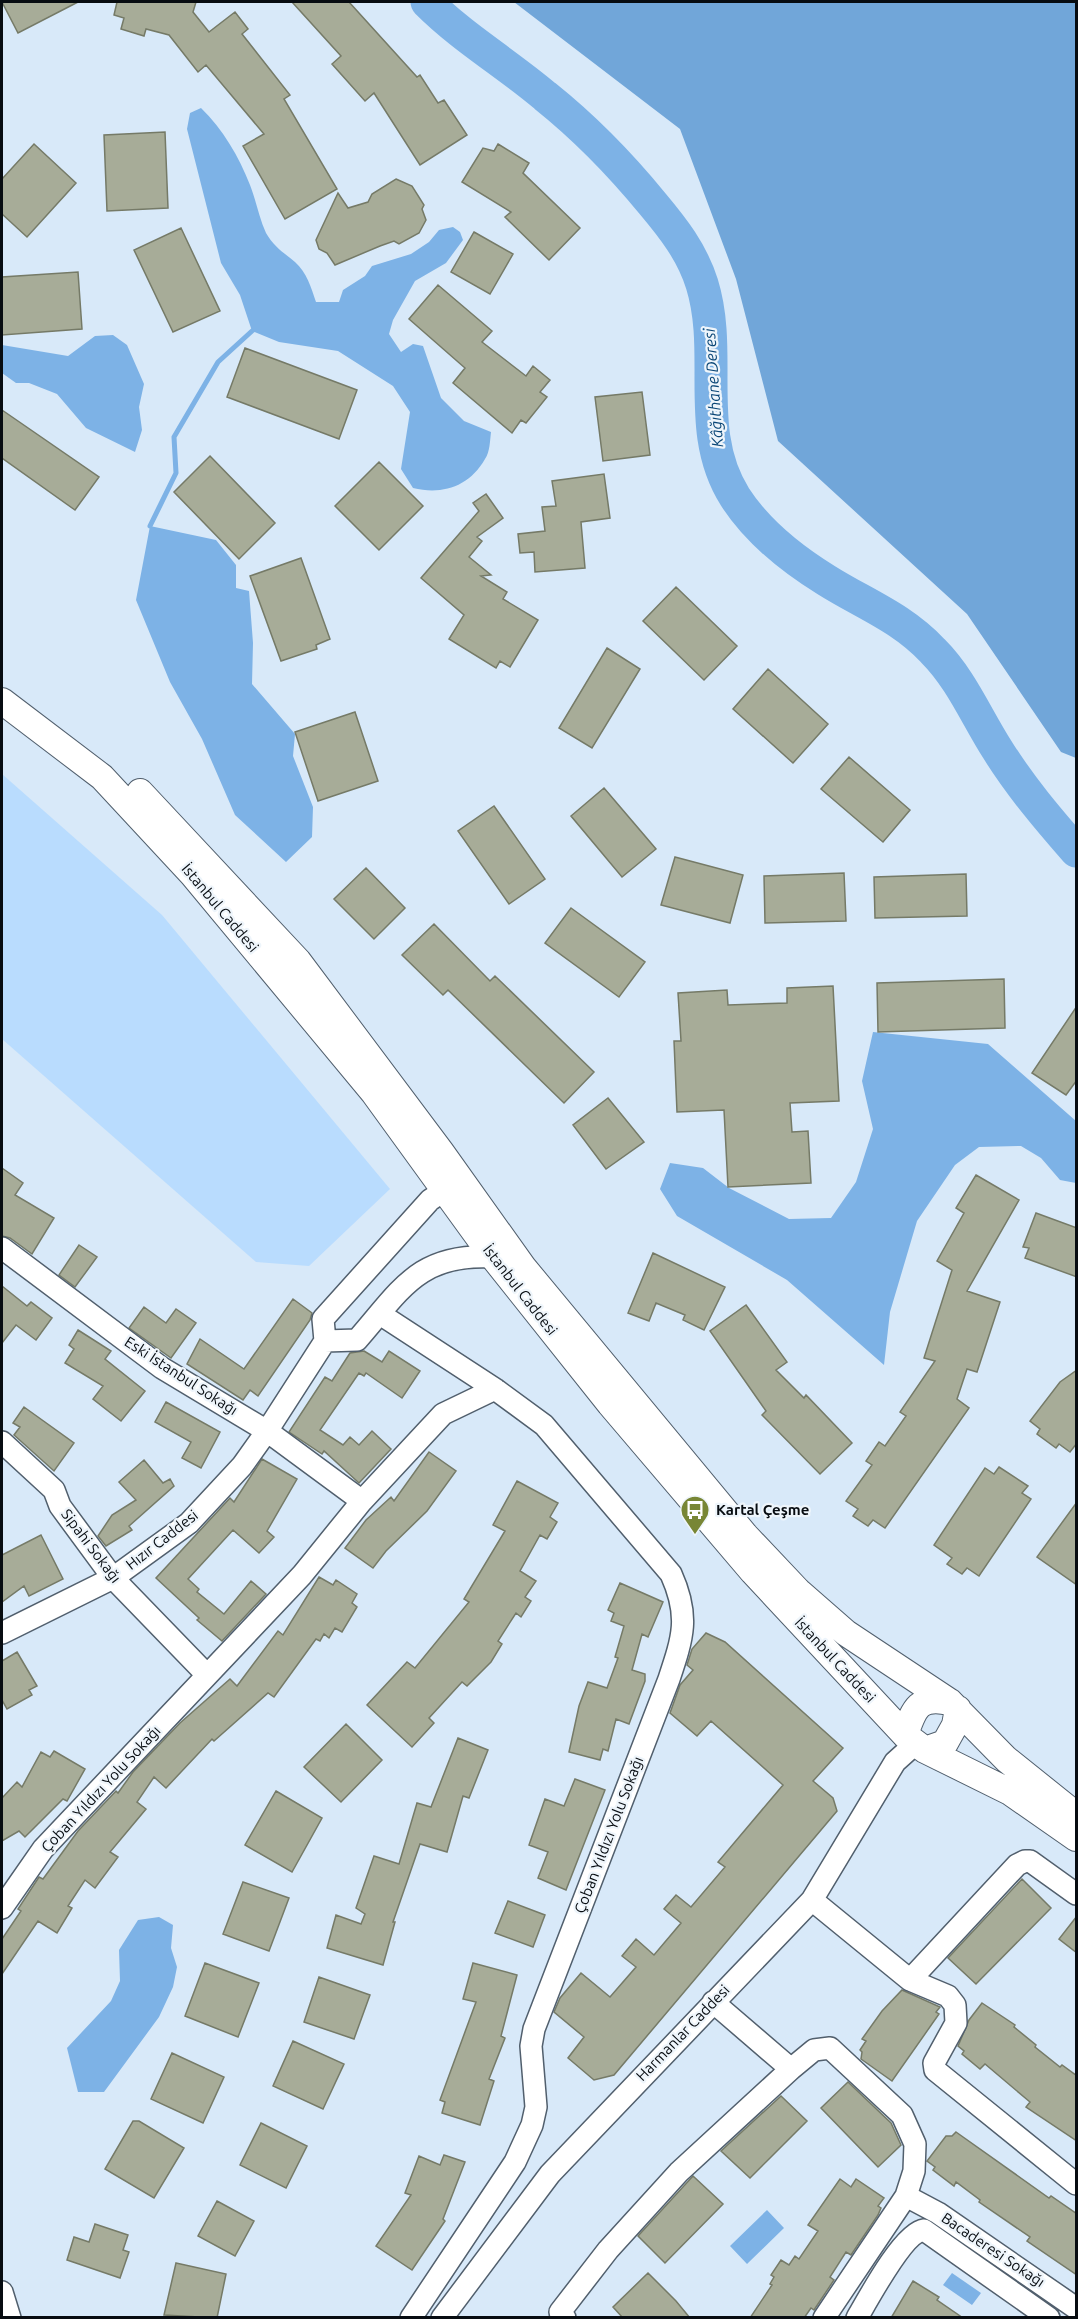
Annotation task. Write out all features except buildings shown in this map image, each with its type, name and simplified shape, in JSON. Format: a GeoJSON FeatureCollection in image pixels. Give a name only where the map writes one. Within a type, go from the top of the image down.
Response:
{"type":"FeatureCollection","features":[{"type":"Feature","properties":{"kind":"main road","name":"İstanbul Caddesi"},"geometry":{"type":"LineString","coordinates":[[2,686],[127,791],[298,962],[452,1184],[494,1257],[610,1404],[714,1527],[831,1656],[915,1743],[1010,1792],[1077,1838]]}},
{"type":"Feature","properties":{"kind":"main road","name":"İstanbul Caddesi"},"geometry":{"type":"LineString","coordinates":[[2,701],[102,777],[127,791]]}},
{"type":"Feature","properties":{"kind":"main road","name":"İstanbul Caddesi"},"geometry":{"type":"LineString","coordinates":[[452,1184],[746,1535],[798,1591],[846,1633],[954,1705],[1006,1760],[1077,1815]]}},
{"type":"Feature","properties":{"kind":"main road"},"geometry":{"type":"LineString","coordinates":[[831,1656],[846,1633]]}},
{"type":"Feature","properties":{"kind":"main road"},"geometry":{"type":"LineString","coordinates":[[931,1699],[954,1705],[955,1725],[945,1743],[915,1743],[912,1714],[919,1705],[931,1699]]}},
{"type":"Feature","properties":{"kind":"street","name":"Hızır Caddesi"},"geometry":{"type":"LineString","coordinates":[[2,1633],[113,1578],[189,1523],[242,1466],[267,1431],[325,1341],[323,1319],[430,1200],[452,1184]]}},
{"type":"Feature","properties":{"kind":"street","name":"Eski İstanbul Sokağı"},"geometry":{"type":"LineString","coordinates":[[2,1248],[162,1368],[267,1431],[362,1501]]}},
{"type":"Feature","properties":{"kind":"street"},"geometry":{"type":"LineString","coordinates":[[325,1341],[357,1340],[410,1279],[439,1263],[494,1257]]}},
{"type":"Feature","properties":{"kind":"street","name":"Çoban Yıldızı Yolu Sokağı"},"geometry":{"type":"LineString","coordinates":[[380,1314],[495,1389],[544,1425],[670,1574],[679,1593],[684,1613],[683,1636],[534,2029],[531,2046],[536,2107],[532,2125],[515,2162],[500,2186],[411,2318]]}},
{"type":"Feature","properties":{"kind":"street"},"geometry":{"type":"LineString","coordinates":[[362,1501],[443,1414],[495,1389]]}},
{"type":"Feature","properties":{"kind":"street","name":"Sipahi Sokağı"},"geometry":{"type":"LineString","coordinates":[[2,1442],[54,1490],[60,1506],[113,1578],[207,1676]]}},
{"type":"Feature","properties":{"kind":"street","name":"Çoban Yıldızı Yolu Sokağı"},"geometry":{"type":"LineString","coordinates":[[2,1908],[43,1849],[302,1575],[362,1501]]}},
{"type":"Feature","properties":{"kind":"street","name":"Harmanlar Caddesi"},"geometry":{"type":"LineString","coordinates":[[442,2318],[550,2174],[812,1900],[894,1762],[915,1743]]}},
{"type":"Feature","properties":{"kind":"street"},"geometry":{"type":"LineString","coordinates":[[910,1980],[1017,1865],[1024,1861],[1030,1862],[1077,1894]]}},
{"type":"Feature","properties":{"kind":"street"},"geometry":{"type":"LineString","coordinates":[[812,1900],[910,1980],[948,1996],[957,2012],[956,2023],[934,2063],[935,2070],[1077,2184]]}},
{"type":"Feature","properties":{"kind":"street"},"geometry":{"type":"LineString","coordinates":[[713,2002],[791,2069]]}},
{"type":"Feature","properties":{"kind":"street"},"geometry":{"type":"LineString","coordinates":[[565,2318],[560,2312],[608,2250],[679,2172],[814,2050],[830,2048],[902,2115],[915,2144],[914,2171],[906,2196],[824,2318]]}},
{"type":"Feature","properties":{"kind":"street","name":"Bacaderesi Sokağı"},"geometry":{"type":"LineString","coordinates":[[906,2196],[938,2213],[1077,2308]]}},
{"type":"Feature","properties":{"kind":"street","name":"Bacaderesi Sokağı"},"geometry":{"type":"LineString","coordinates":[[857,2318],[905,2244],[915,2232],[924,2230],[1049,2318]]}},
{"type":"Feature","properties":{"kind":"street"},"geometry":{"type":"LineString","coordinates":[[2,2292],[10,2318]]}},
{"type":"Feature","properties":{"kind":"shaded area"},"geometry":{"type":"Polygon","coordinates":[[[514,2],[1076,2],[1076,758],[1061,752],[967,614],[778,441],[736,279],[680,129],[514,2]]]}},
{"type":"Feature","properties":{"kind":"shaded area"},"geometry":{"type":"Polygon","coordinates":[[[201,108],[223,134],[241,164],[266,233],[276,246],[303,271],[316,302],[339,302],[343,290],[365,276],[372,266],[411,254],[429,242],[439,230],[453,227],[460,232],[463,240],[446,263],[415,281],[393,320],[389,334],[401,352],[413,344],[423,346],[441,398],[464,421],[491,432],[487,456],[479,469],[463,482],[444,489],[413,488],[401,469],[410,412],[393,386],[338,351],[279,342],[252,331],[240,295],[221,263],[187,129],[190,113],[201,108]]]}},
{"type":"Feature","properties":{"kind":"shaded area"},"geometry":{"type":"Polygon","coordinates":[[[113,335],[127,345],[144,384],[139,407],[142,430],[135,452],[86,428],[57,394],[29,383],[16,383],[2,373],[2,345],[68,356],[95,336],[113,335]]]}},
{"type":"Feature","properties":{"kind":"shaded area"},"geometry":{"type":"Polygon","coordinates":[[[150,526],[216,540],[236,565],[236,588],[249,591],[253,643],[252,684],[295,734],[293,756],[313,807],[312,837],[286,862],[235,815],[202,739],[170,682],[136,600],[150,526]]]}},
{"type":"Feature","properties":{"kind":"shaded area"},"geometry":{"type":"Polygon","coordinates":[[[2,774],[162,915],[390,1189],[309,1266],[256,1262],[2,1039],[2,774]]]}},
{"type":"Feature","properties":{"kind":"shaded area"},"geometry":{"type":"Polygon","coordinates":[[[873,1032],[988,1044],[1076,1121],[1076,1183],[1060,1180],[1041,1158],[1021,1146],[979,1147],[955,1165],[917,1221],[890,1312],[884,1365],[787,1280],[677,1216],[660,1189],[670,1163],[703,1168],[729,1188],[789,1219],[831,1218],[856,1182],[873,1129],[862,1081],[873,1032]]]}},
{"type":"Feature","properties":{"kind":"shaded area"},"geometry":{"type":"Polygon","coordinates":[[[159,1917],[173,1925],[171,1948],[177,1967],[173,1987],[159,2017],[104,2092],[78,2092],[67,2048],[111,2001],[120,1981],[119,1950],[138,1920],[159,1917]]]}},
{"type":"Feature","properties":{"kind":"shaded area"},"geometry":{"type":"Polygon","coordinates":[[[767,2210],[784,2228],[747,2264],[730,2246],[767,2210]]]}},
{"type":"Feature","properties":{"kind":"shaded area"},"geometry":{"type":"Polygon","coordinates":[[[952,2273],[981,2293],[972,2305],[943,2285],[952,2273]]]}},
{"type":"Feature","properties":{"kind":"waterway","name":"Kâğıthane Deresi"},"geometry":{"type":"LineString","coordinates":[[427,2],[455,27],[574,121],[615,160],[667,222],[687,251],[702,284],[711,338],[712,419],[715,446],[722,472],[735,497],[764,533],[788,553],[826,580],[895,620],[933,651],[952,673],[1015,776],[1076,851]]}},
{"type":"Feature","properties":{"kind":"waterway"},"geometry":{"type":"LineString","coordinates":[[150,526],[176,473],[174,437],[218,362],[252,331]]}},
{"type":"Feature","properties":{"kind":"place","name":"Kartal Çeşme"},"geometry":{"type":"Point","coordinates":[695,1536]}}]}
